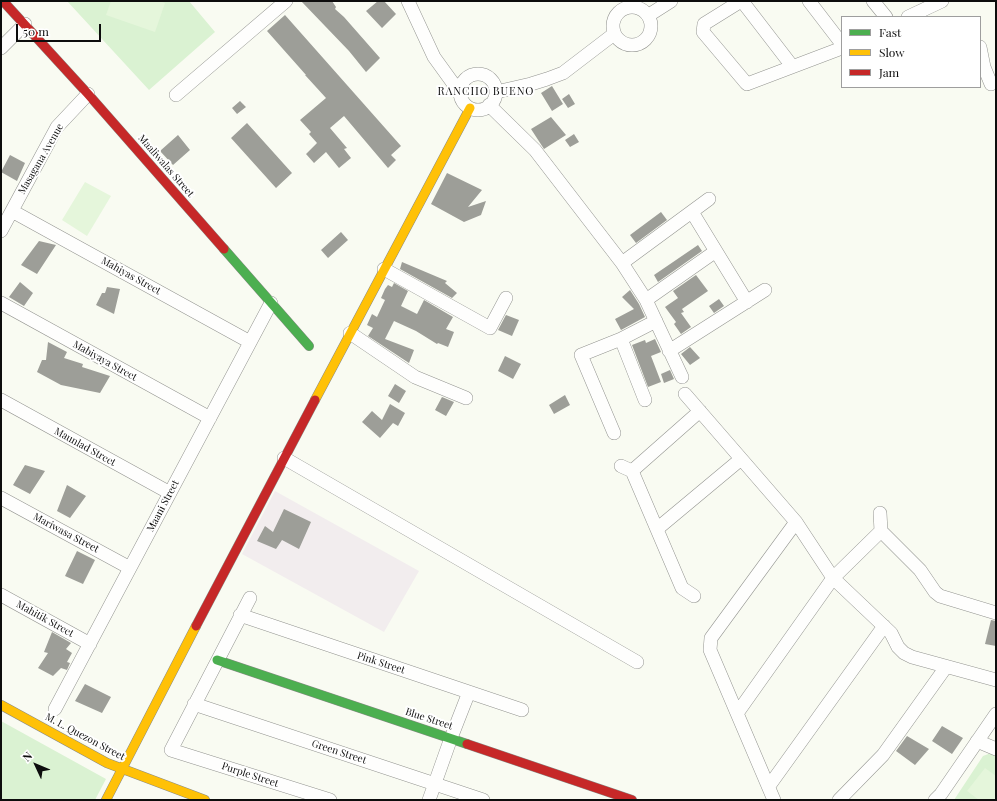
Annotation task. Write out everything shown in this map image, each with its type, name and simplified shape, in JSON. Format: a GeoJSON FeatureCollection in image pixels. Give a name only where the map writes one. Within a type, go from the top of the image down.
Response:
{"type":"FeatureCollection","features":[{"type":"Feature","properties":{"kind":"street","name":"Maaliwalas Street"},"geometry":{"type":"LineString","coordinates":[[4,1],[88,94],[309,346]]}},
{"type":"Feature","properties":{"kind":"street"},"geometry":{"type":"LineString","coordinates":[[176,95],[286,1]]}},
{"type":"Feature","properties":{"kind":"street"},"geometry":{"type":"LineString","coordinates":[[408,1],[434,57],[460,94],[465,104],[470,108],[480,109],[489,105],[493,101],[496,92],[491,80],[487,76],[476,74],[466,78],[460,88],[460,94]]}},
{"type":"Feature","properties":{"kind":"street"},"geometry":{"type":"LineString","coordinates":[[648,15],[671,1]]}},
{"type":"Feature","properties":{"kind":"street"},"geometry":{"type":"LineString","coordinates":[[792,66],[742,1],[704,24],[703,32],[747,84],[841,48]]}},
{"type":"Feature","properties":{"kind":"street"},"geometry":{"type":"LineString","coordinates":[[809,1],[841,43]]}},
{"type":"Feature","properties":{"kind":"street"},"geometry":{"type":"LineString","coordinates":[[873,1],[885,16]]}},
{"type":"Feature","properties":{"kind":"street"},"geometry":{"type":"LineString","coordinates":[[910,16],[940,2]]}},
{"type":"Feature","properties":{"kind":"street"},"geometry":{"type":"LineString","coordinates":[[632,6],[638,7],[644,10],[648,15],[652,26],[650,32],[648,37],[638,44],[627,44],[622,42],[614,34],[612,27],[613,21],[620,10],[632,6]]}},
{"type":"Feature","properties":{"kind":"street"},"geometry":{"type":"LineString","coordinates":[[1,48],[25,24]]}},
{"type":"Feature","properties":{"kind":"street"},"geometry":{"type":"LineString","coordinates":[[496,92],[547,80],[563,73],[614,34]]}},
{"type":"Feature","properties":{"kind":"street"},"geometry":{"type":"LineString","coordinates":[[981,52],[984,67],[994,85]]}},
{"type":"Feature","properties":{"kind":"street","name":"Masagana Avenue"},"geometry":{"type":"LineString","coordinates":[[1,231],[57,127],[88,94]]}},
{"type":"Feature","properties":{"kind":"street"},"geometry":{"type":"LineString","coordinates":[[489,105],[535,150],[622,263],[646,300],[682,378]]}},
{"type":"Feature","properties":{"kind":"street"},"geometry":{"type":"LineString","coordinates":[[106,800],[350,332],[470,108]]}},
{"type":"Feature","properties":{"kind":"street"},"geometry":{"type":"LineString","coordinates":[[622,263],[709,199]]}},
{"type":"Feature","properties":{"kind":"street","name":"Mahiyas Street"},"geometry":{"type":"LineString","coordinates":[[12,211],[250,342]]}},
{"type":"Feature","properties":{"kind":"street"},"geometry":{"type":"LineString","coordinates":[[692,212],[747,302]]}},
{"type":"Feature","properties":{"kind":"street"},"geometry":{"type":"LineString","coordinates":[[646,300],[716,251]]}},
{"type":"Feature","properties":{"kind":"street"},"geometry":{"type":"LineString","coordinates":[[384,268],[490,328],[506,298]]}},
{"type":"Feature","properties":{"kind":"street"},"geometry":{"type":"LineString","coordinates":[[669,351],[765,290]]}},
{"type":"Feature","properties":{"kind":"street","name":"Maani Street"},"geometry":{"type":"LineString","coordinates":[[55,709],[270,303]]}},
{"type":"Feature","properties":{"kind":"street","name":"Mabiyaya Street"},"geometry":{"type":"LineString","coordinates":[[1,304],[210,418]]}},
{"type":"Feature","properties":{"kind":"street"},"geometry":{"type":"LineString","coordinates":[[614,433],[581,355],[620,339],[656,321]]}},
{"type":"Feature","properties":{"kind":"street"},"geometry":{"type":"LineString","coordinates":[[350,332],[415,377],[466,398]]}},
{"type":"Feature","properties":{"kind":"street"},"geometry":{"type":"LineString","coordinates":[[620,339],[645,400]]}},
{"type":"Feature","properties":{"kind":"street"},"geometry":{"type":"LineString","coordinates":[[685,394],[796,522],[833,578],[891,633],[898,648],[912,657],[996,680]]}},
{"type":"Feature","properties":{"kind":"street","name":"Maunlad Street"},"geometry":{"type":"LineString","coordinates":[[1,400],[170,493]]}},
{"type":"Feature","properties":{"kind":"street"},"geometry":{"type":"LineString","coordinates":[[694,596],[682,588],[657,529],[626,468],[700,411]]}},
{"type":"Feature","properties":{"kind":"street"},"geometry":{"type":"LineString","coordinates":[[284,458],[637,662]]}},
{"type":"Feature","properties":{"kind":"street"},"geometry":{"type":"LineString","coordinates":[[657,529],[740,459]]}},
{"type":"Feature","properties":{"kind":"street","name":"Mariwasa Street"},"geometry":{"type":"LineString","coordinates":[[1,498],[130,568]]}},
{"type":"Feature","properties":{"kind":"street"},"geometry":{"type":"LineString","coordinates":[[880,513],[881,531],[920,570],[935,592],[940,596],[996,613]]}},
{"type":"Feature","properties":{"kind":"street"},"geometry":{"type":"LineString","coordinates":[[774,800],[738,712],[710,650],[711,638],[796,522]]}},
{"type":"Feature","properties":{"kind":"street"},"geometry":{"type":"LineString","coordinates":[[738,712],[833,578],[881,531]]}},
{"type":"Feature","properties":{"kind":"street","name":"Mahitik Street"},"geometry":{"type":"LineString","coordinates":[[1,595],[90,644]]}},
{"type":"Feature","properties":{"kind":"street"},"geometry":{"type":"LineString","coordinates":[[194,704],[250,598]]}},
{"type":"Feature","properties":{"kind":"street","name":"Pink Street"},"geometry":{"type":"LineString","coordinates":[[240,615],[522,710]]}},
{"type":"Feature","properties":{"kind":"street"},"geometry":{"type":"LineString","coordinates":[[769,786],[884,626]]}},
{"type":"Feature","properties":{"kind":"street","name":"Blue Street"},"geometry":{"type":"LineString","coordinates":[[218,660],[632,800]]}},
{"type":"Feature","properties":{"kind":"street"},"geometry":{"type":"LineString","coordinates":[[839,800],[883,755],[946,667]]}},
{"type":"Feature","properties":{"kind":"street"},"geometry":{"type":"LineString","coordinates":[[429,800],[469,692]]}},
{"type":"Feature","properties":{"kind":"street","name":"Purple Street"},"geometry":{"type":"LineString","coordinates":[[194,704],[171,750],[330,800]]}},
{"type":"Feature","properties":{"kind":"street","name":"Green Street"},"geometry":{"type":"LineString","coordinates":[[194,704],[483,800]]}},
{"type":"Feature","properties":{"kind":"street","name":"M. L. Quezon Street"},"geometry":{"type":"LineString","coordinates":[[1,705],[107,763],[188,797],[205,800]]}},
{"type":"Feature","properties":{"kind":"street"},"geometry":{"type":"LineString","coordinates":[[935,800],[941,794],[996,714]]}},
{"type":"Feature","properties":{"kind":"street"},"geometry":{"type":"LineString","coordinates":[[977,741],[996,749]]}},
{"type":"Feature","properties":{"kind":"shaded area"},"geometry":{"type":"Polygon","coordinates":[[[275,491],[419,571],[384,632],[242,554],[275,491]]]}},
{"type":"Feature","properties":{"kind":"green space"},"geometry":{"type":"Polygon","coordinates":[[[67,1],[189,1],[215,32],[149,90],[67,1]]]}},
{"type":"Feature","properties":{"kind":"green space"},"geometry":{"type":"Polygon","coordinates":[[[111,1],[159,1],[165,3],[155,32],[106,15],[111,1]]]}},
{"type":"Feature","properties":{"kind":"green space"},"geometry":{"type":"Polygon","coordinates":[[[85,182],[111,196],[87,236],[62,220],[85,182]]]}},
{"type":"Feature","properties":{"kind":"green space"},"geometry":{"type":"Polygon","coordinates":[[[1,721],[106,779],[95,800],[1,800],[1,721]]]}},
{"type":"Feature","properties":{"kind":"green space"},"geometry":{"type":"Polygon","coordinates":[[[991,753],[996,755],[996,800],[954,800],[983,756],[991,753]]]}},
{"type":"Feature","properties":{"kind":"green space"},"geometry":{"type":"Polygon","coordinates":[[[985,768],[996,776],[996,800],[979,800],[967,791],[985,768]]]}},
{"type":"Feature","properties":{"kind":"building"},"geometry":{"type":"Polygon","coordinates":[[[301,1],[332,1],[336,7],[335,9],[344,17],[380,58],[366,72],[349,51],[301,1]]]}},
{"type":"Feature","properties":{"kind":"building"},"geometry":{"type":"Polygon","coordinates":[[[378,1],[384,1],[396,14],[382,28],[366,11],[378,1]]]}},
{"type":"Feature","properties":{"kind":"building"},"geometry":{"type":"Polygon","coordinates":[[[285,15],[401,146],[391,155],[396,160],[388,168],[344,116],[330,128],[347,148],[344,149],[351,158],[339,168],[326,152],[314,163],[306,154],[317,143],[309,134],[311,132],[300,120],[326,98],[267,31],[285,15]]]}},
{"type":"Feature","properties":{"kind":"building"},"geometry":{"type":"Polygon","coordinates":[[[552,86],[563,104],[552,111],[541,93],[552,86]]]}},
{"type":"Feature","properties":{"kind":"building"},"geometry":{"type":"Polygon","coordinates":[[[569,94],[575,104],[568,108],[562,99],[569,94]]]}},
{"type":"Feature","properties":{"kind":"building"},"geometry":{"type":"Polygon","coordinates":[[[240,101],[246,107],[237,114],[232,108],[240,101]]]}},
{"type":"Feature","properties":{"kind":"building"},"geometry":{"type":"Polygon","coordinates":[[[551,117],[566,135],[544,149],[531,129],[551,117]]]}},
{"type":"Feature","properties":{"kind":"building"},"geometry":{"type":"Polygon","coordinates":[[[247,123],[292,173],[276,188],[231,138],[247,123]]]}},
{"type":"Feature","properties":{"kind":"building"},"geometry":{"type":"Polygon","coordinates":[[[574,134],[579,142],[570,147],[565,140],[574,134]]]}},
{"type":"Feature","properties":{"kind":"building"},"geometry":{"type":"Polygon","coordinates":[[[178,135],[190,150],[173,165],[160,151],[178,135]]]}},
{"type":"Feature","properties":{"kind":"building"},"geometry":{"type":"Polygon","coordinates":[[[10,155],[25,163],[17,181],[1,172],[10,155]]]}},
{"type":"Feature","properties":{"kind":"building"},"geometry":{"type":"Polygon","coordinates":[[[447,173],[482,190],[468,207],[486,201],[481,215],[464,222],[431,204],[447,173]]]}},
{"type":"Feature","properties":{"kind":"building"},"geometry":{"type":"Polygon","coordinates":[[[661,212],[667,220],[636,243],[630,235],[661,212]]]}},
{"type":"Feature","properties":{"kind":"building"},"geometry":{"type":"Polygon","coordinates":[[[341,232],[348,240],[328,258],[321,250],[341,232]]]}},
{"type":"Feature","properties":{"kind":"building"},"geometry":{"type":"Polygon","coordinates":[[[39,241],[56,245],[37,274],[21,265],[39,241]]]}},
{"type":"Feature","properties":{"kind":"building"},"geometry":{"type":"Polygon","coordinates":[[[698,245],[702,251],[658,282],[654,275],[698,245]]]}},
{"type":"Feature","properties":{"kind":"building"},"geometry":{"type":"Polygon","coordinates":[[[402,262],[447,281],[445,283],[457,293],[452,298],[400,269],[402,262]]]}},
{"type":"Feature","properties":{"kind":"building"},"geometry":{"type":"Polygon","coordinates":[[[696,275],[708,291],[682,309],[684,312],[681,313],[691,327],[681,334],[674,324],[676,322],[665,307],[678,298],[673,291],[696,275]]]}},
{"type":"Feature","properties":{"kind":"building"},"geometry":{"type":"Polygon","coordinates":[[[20,282],[33,293],[24,306],[9,297],[20,282]]]}},
{"type":"Feature","properties":{"kind":"building"},"geometry":{"type":"Polygon","coordinates":[[[394,283],[408,291],[401,306],[417,314],[424,300],[453,317],[446,329],[454,332],[448,347],[438,343],[437,344],[416,331],[394,321],[385,339],[414,350],[409,363],[368,336],[373,328],[367,325],[372,314],[377,317],[385,300],[381,298],[385,289],[388,285],[392,287],[394,283]]]}},
{"type":"Feature","properties":{"kind":"building"},"geometry":{"type":"Polygon","coordinates":[[[107,287],[120,289],[114,314],[96,305],[102,293],[105,293],[107,287]]]}},
{"type":"Feature","properties":{"kind":"building"},"geometry":{"type":"Polygon","coordinates":[[[630,290],[645,317],[621,330],[615,319],[634,309],[622,297],[630,290]]]}},
{"type":"Feature","properties":{"kind":"building"},"geometry":{"type":"Polygon","coordinates":[[[719,299],[724,306],[714,313],[709,306],[719,299]]]}},
{"type":"Feature","properties":{"kind":"building"},"geometry":{"type":"Polygon","coordinates":[[[506,315],[519,320],[512,336],[498,330],[506,315]]]}},
{"type":"Feature","properties":{"kind":"building"},"geometry":{"type":"Polygon","coordinates":[[[655,339],[661,352],[651,356],[661,382],[648,387],[632,345],[645,340],[646,343],[655,339]]]}},
{"type":"Feature","properties":{"kind":"building"},"geometry":{"type":"Polygon","coordinates":[[[48,342],[67,352],[64,358],[83,364],[82,367],[110,376],[100,393],[61,385],[37,372],[42,360],[46,360],[48,342]]]}},
{"type":"Feature","properties":{"kind":"building"},"geometry":{"type":"Polygon","coordinates":[[[690,347],[700,358],[690,365],[681,354],[690,347]]]}},
{"type":"Feature","properties":{"kind":"building"},"geometry":{"type":"Polygon","coordinates":[[[505,356],[521,364],[513,379],[498,371],[505,356]]]}},
{"type":"Feature","properties":{"kind":"building"},"geometry":{"type":"Polygon","coordinates":[[[670,370],[674,379],[664,383],[661,374],[670,370]]]}},
{"type":"Feature","properties":{"kind":"building"},"geometry":{"type":"Polygon","coordinates":[[[395,384],[406,391],[399,403],[388,396],[395,384]]]}},
{"type":"Feature","properties":{"kind":"building"},"geometry":{"type":"Polygon","coordinates":[[[565,395],[570,405],[554,414],[549,405],[565,395]]]}},
{"type":"Feature","properties":{"kind":"building"},"geometry":{"type":"Polygon","coordinates":[[[442,397],[454,402],[446,416],[435,410],[442,397]]]}},
{"type":"Feature","properties":{"kind":"building"},"geometry":{"type":"Polygon","coordinates":[[[390,404],[405,413],[398,426],[393,423],[380,438],[362,422],[372,411],[382,420],[390,404]]]}},
{"type":"Feature","properties":{"kind":"building"},"geometry":{"type":"Polygon","coordinates":[[[25,465],[45,471],[30,494],[13,485],[25,465]]]}},
{"type":"Feature","properties":{"kind":"building"},"geometry":{"type":"Polygon","coordinates":[[[67,485],[86,496],[70,518],[57,511],[67,485]]]}},
{"type":"Feature","properties":{"kind":"building"},"geometry":{"type":"Polygon","coordinates":[[[284,509],[311,522],[299,549],[282,540],[276,549],[257,541],[265,526],[273,532],[284,509]]]}},
{"type":"Feature","properties":{"kind":"building"},"geometry":{"type":"Polygon","coordinates":[[[77,551],[95,560],[83,584],[65,576],[77,551]]]}},
{"type":"Feature","properties":{"kind":"building"},"geometry":{"type":"Polygon","coordinates":[[[991,620],[996,621],[996,646],[985,644],[991,620]]]}},
{"type":"Feature","properties":{"kind":"building"},"geometry":{"type":"Polygon","coordinates":[[[52,632],[71,643],[66,649],[72,653],[67,662],[70,663],[67,670],[61,668],[53,676],[38,668],[48,653],[44,652],[52,632]]]}},
{"type":"Feature","properties":{"kind":"building"},"geometry":{"type":"Polygon","coordinates":[[[85,684],[111,697],[102,713],[75,701],[85,684]]]}},
{"type":"Feature","properties":{"kind":"building"},"geometry":{"type":"Polygon","coordinates":[[[942,726],[963,738],[952,754],[932,741],[942,726]]]}},
{"type":"Feature","properties":{"kind":"building"},"geometry":{"type":"Polygon","coordinates":[[[907,736],[929,749],[915,765],[896,751],[907,736]]]}},
{"type":"Feature","properties":{"kind":"traffic: fast"},"geometry":{"type":"LineString","coordinates":[[224,249],[309,346]]}},
{"type":"Feature","properties":{"kind":"traffic: fast"},"geometry":{"type":"LineString","coordinates":[[217,660],[467,744]]}},
{"type":"Feature","properties":{"kind":"traffic: slow"},"geometry":{"type":"LineString","coordinates":[[315,400],[470,108]]}},
{"type":"Feature","properties":{"kind":"traffic: slow"},"geometry":{"type":"LineString","coordinates":[[106,800],[196,626]]}},
{"type":"Feature","properties":{"kind":"traffic: slow"},"geometry":{"type":"LineString","coordinates":[[1,705],[107,763],[205,800]]}},
{"type":"Feature","properties":{"kind":"traffic: jam"},"geometry":{"type":"LineString","coordinates":[[3,1],[88,94],[224,249]]}},
{"type":"Feature","properties":{"kind":"traffic: jam"},"geometry":{"type":"LineString","coordinates":[[196,626],[315,400]]}},
{"type":"Feature","properties":{"kind":"traffic: jam"},"geometry":{"type":"LineString","coordinates":[[467,744],[632,800]]}},
{"type":"Feature","properties":{"kind":"district","name":"RANCHO BUENO"},"geometry":{"type":"Point","coordinates":[486,92]}}]}
